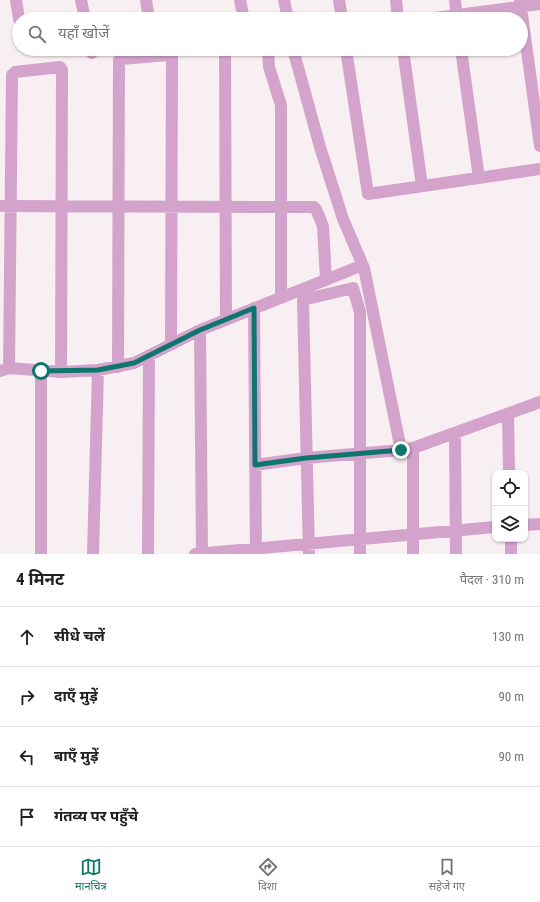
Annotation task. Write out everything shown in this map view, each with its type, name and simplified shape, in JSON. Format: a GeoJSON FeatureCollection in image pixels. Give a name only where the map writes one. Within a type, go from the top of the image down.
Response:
{"type":"FeatureCollection","features":[{"type":"Feature","properties":{"kind":"street"},"geometry":{"type":"LineString","coordinates":[[16,0],[18,12]]}},
{"type":"Feature","properties":{"kind":"street"},"geometry":{"type":"LineString","coordinates":[[81,0],[84,12]]}},
{"type":"Feature","properties":{"kind":"street"},"geometry":{"type":"LineString","coordinates":[[146,0],[148,12]]}},
{"type":"Feature","properties":{"kind":"street"},"geometry":{"type":"LineString","coordinates":[[240,0],[243,12]]}},
{"type":"Feature","properties":{"kind":"street"},"geometry":{"type":"LineString","coordinates":[[284,0],[287,12]]}},
{"type":"Feature","properties":{"kind":"street"},"geometry":{"type":"LineString","coordinates":[[339,0],[341,12]]}},
{"type":"Feature","properties":{"kind":"street"},"geometry":{"type":"LineString","coordinates":[[396,0],[397,12]]}},
{"type":"Feature","properties":{"kind":"street"},"geometry":{"type":"LineString","coordinates":[[455,0],[456,12]]}},
{"type":"Feature","properties":{"kind":"street"},"geometry":{"type":"LineString","coordinates":[[480,12],[520,3],[540,4]]}},
{"type":"Feature","properties":{"kind":"street"},"geometry":{"type":"LineString","coordinates":[[118,366],[119,60],[156,56]]}},
{"type":"Feature","properties":{"kind":"street"},"geometry":{"type":"LineString","coordinates":[[170,56],[172,57],[171,344]]}},
{"type":"Feature","properties":{"kind":"street"},"geometry":{"type":"LineString","coordinates":[[225,56],[226,320]]}},
{"type":"Feature","properties":{"kind":"street"},"geometry":{"type":"LineString","coordinates":[[268,56],[269,67],[281,105],[281,298]]}},
{"type":"Feature","properties":{"kind":"street"},"geometry":{"type":"LineString","coordinates":[[295,56],[320,147],[341,211],[364,268],[401,450]]}},
{"type":"Feature","properties":{"kind":"street"},"geometry":{"type":"LineString","coordinates":[[347,56],[368,194],[540,169]]}},
{"type":"Feature","properties":{"kind":"street"},"geometry":{"type":"LineString","coordinates":[[403,56],[422,186]]}},
{"type":"Feature","properties":{"kind":"street"},"geometry":{"type":"LineString","coordinates":[[462,56],[479,178]]}},
{"type":"Feature","properties":{"kind":"street"},"geometry":{"type":"LineString","coordinates":[[527,56],[540,146]]}},
{"type":"Feature","properties":{"kind":"street"},"geometry":{"type":"LineString","coordinates":[[61,372],[62,70],[60,67],[15,72],[12,75],[5,206],[5,370],[61,372],[98,370],[134,363],[200,330],[358,267],[364,268]]}},
{"type":"Feature","properties":{"kind":"street"},"geometry":{"type":"LineString","coordinates":[[5,206],[314,207],[316,208],[322,226],[326,280]]}},
{"type":"Feature","properties":{"kind":"street"},"geometry":{"type":"LineString","coordinates":[[309,550],[303,300],[353,288],[360,312],[362,453],[360,554]]}},
{"type":"Feature","properties":{"kind":"street"},"geometry":{"type":"LineString","coordinates":[[254,308],[256,552]]}},
{"type":"Feature","properties":{"kind":"street"},"geometry":{"type":"LineString","coordinates":[[200,330],[202,554]]}},
{"type":"Feature","properties":{"kind":"street"},"geometry":{"type":"LineString","coordinates":[[148,554],[149,356]]}},
{"type":"Feature","properties":{"kind":"street"},"geometry":{"type":"LineString","coordinates":[[93,554],[98,370]]}},
{"type":"Feature","properties":{"kind":"street"},"geometry":{"type":"LineString","coordinates":[[41,371],[41,554]]}},
{"type":"Feature","properties":{"kind":"street"},"geometry":{"type":"LineString","coordinates":[[255,465],[306,458],[413,448],[540,402]]}},
{"type":"Feature","properties":{"kind":"street"},"geometry":{"type":"LineString","coordinates":[[508,414],[509,470]]}},
{"type":"Feature","properties":{"kind":"street"},"geometry":{"type":"LineString","coordinates":[[455,433],[456,554]]}},
{"type":"Feature","properties":{"kind":"street"},"geometry":{"type":"LineString","coordinates":[[413,448],[413,554]]}},
{"type":"Feature","properties":{"kind":"street"},"geometry":{"type":"LineString","coordinates":[[528,525],[540,524]]}},
{"type":"Feature","properties":{"kind":"street"},"geometry":{"type":"LineString","coordinates":[[196,554],[309,550],[360,540],[492,527]]}},
{"type":"Feature","properties":{"kind":"street"},"geometry":{"type":"LineString","coordinates":[[511,542],[511,554]]}},
{"type":"Feature","properties":{"kind":"route"},"geometry":{"type":"LineString","coordinates":[[41,371],[61,372],[98,370],[134,363],[200,330],[254,308],[255,465],[306,458],[401,450]]}}]}
